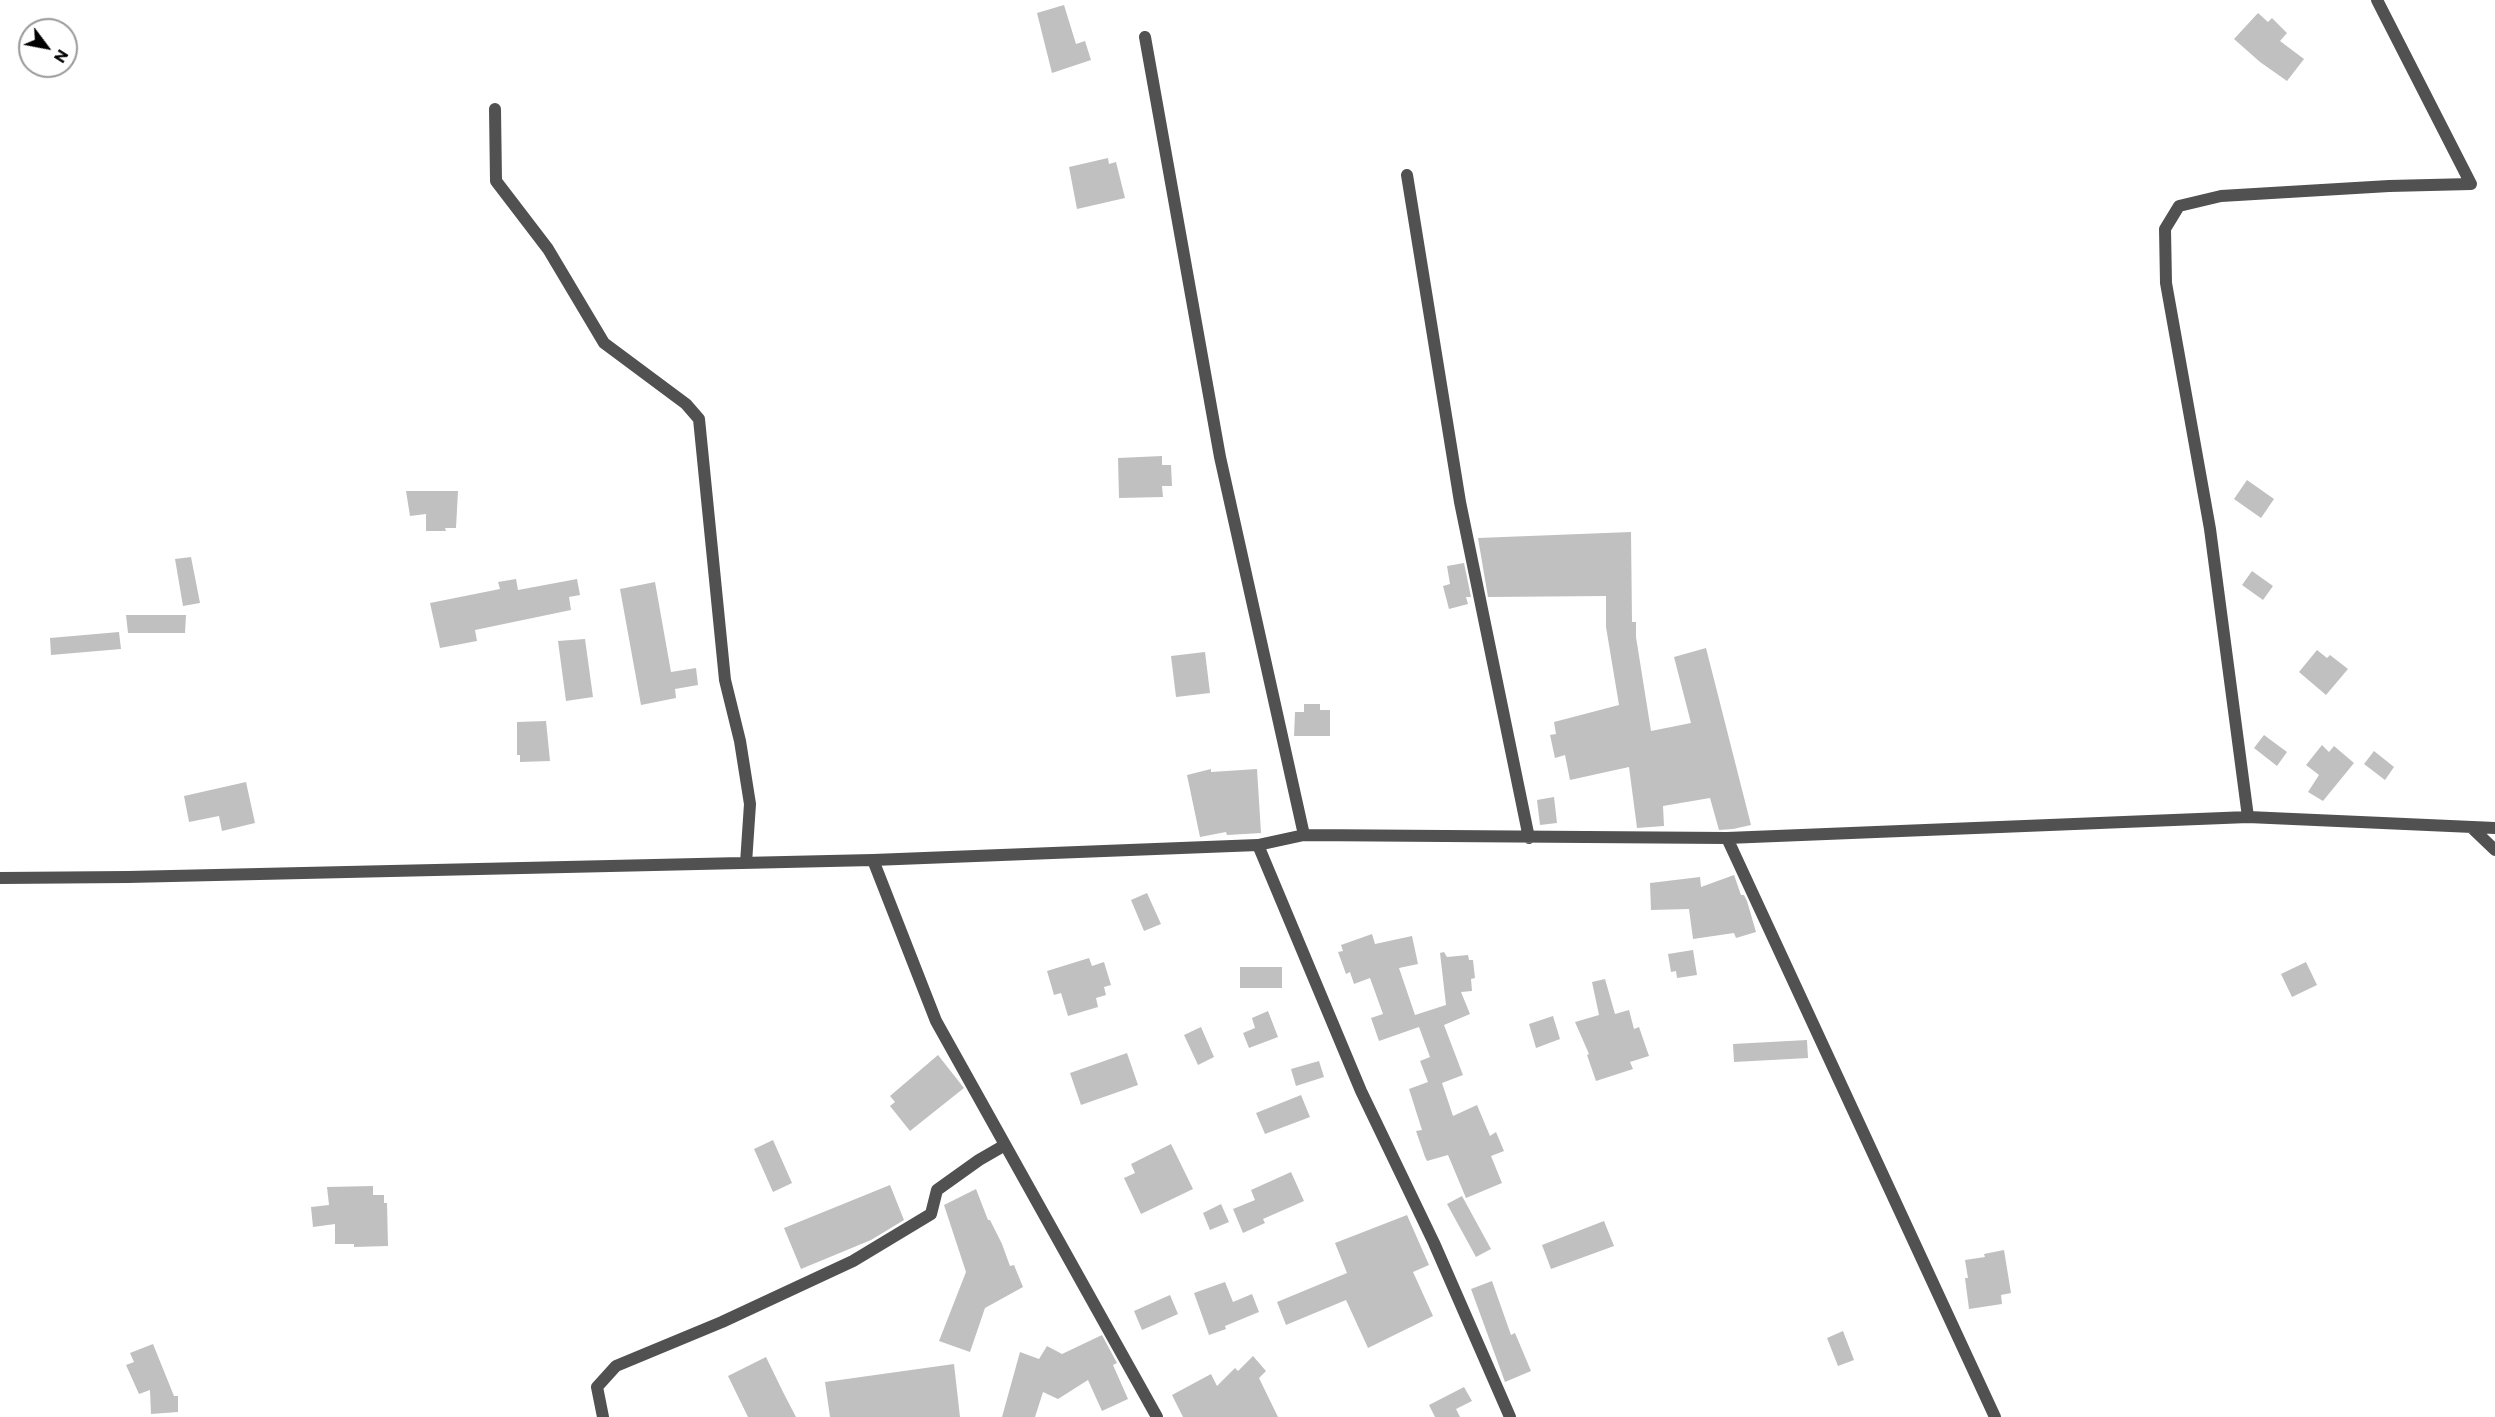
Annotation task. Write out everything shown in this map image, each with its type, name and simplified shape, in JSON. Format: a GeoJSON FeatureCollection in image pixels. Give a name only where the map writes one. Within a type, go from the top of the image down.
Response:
{"type":"FeatureCollection","features":[{"type":"Feature","properties":{"kind":"street"},"geometry":{"type":"LineString","coordinates":[[2247,817],[2210,530],[2166,283],[2165,229],[2179,206],[2221,196],[2389,186],[2471,184],[2377,0]]}},
{"type":"Feature","properties":{"kind":"street"},"geometry":{"type":"LineString","coordinates":[[1145,37],[1220,457],[1304,835]]}},
{"type":"Feature","properties":{"kind":"street"},"geometry":{"type":"LineString","coordinates":[[495,109],[496,182],[548,249],[604,343],[686,404],[699,419],[725,680],[740,741],[750,804],[746,863]]}},
{"type":"Feature","properties":{"kind":"street"},"geometry":{"type":"LineString","coordinates":[[1407,175],[1460,502],[1529,838]]}},
{"type":"Feature","properties":{"kind":"street"},"geometry":{"type":"LineString","coordinates":[[0,878],[152,877],[873,860],[1258,845],[1304,835],[1727,838],[2247,817],[2473,829],[2495,828]]}},
{"type":"Feature","properties":{"kind":"street"},"geometry":{"type":"LineString","coordinates":[[2473,829],[2495,850]]}},
{"type":"Feature","properties":{"kind":"street"},"geometry":{"type":"LineString","coordinates":[[1727,838],[1995,1417]]}},
{"type":"Feature","properties":{"kind":"street"},"geometry":{"type":"LineString","coordinates":[[1258,845],[1361,1091],[1434,1243],[1510,1417]]}},
{"type":"Feature","properties":{"kind":"street"},"geometry":{"type":"LineString","coordinates":[[873,860],[936,1021],[1157,1417]]}},
{"type":"Feature","properties":{"kind":"street"},"geometry":{"type":"LineString","coordinates":[[603,1417],[597,1388],[616,1366],[722,1322],[853,1261],[931,1214],[937,1190],[979,1160],[1005,1145]]}},
{"type":"Feature","properties":{"kind":"building"},"geometry":{"type":"Polygon","coordinates":[[[1064,5],[1076,44],[1085,41],[1091,60],[1052,73],[1037,13],[1064,5]]]}},
{"type":"Feature","properties":{"kind":"building"},"geometry":{"type":"Polygon","coordinates":[[[2258,13],[2268,22],[2272,18],[2287,33],[2280,41],[2304,59],[2287,81],[2260,62],[2234,39],[2258,13]]]}},
{"type":"Feature","properties":{"kind":"building"},"geometry":{"type":"Polygon","coordinates":[[[1108,158],[1109,164],[1116,162],[1125,198],[1077,209],[1069,167],[1108,158]]]}},
{"type":"Feature","properties":{"kind":"building"},"geometry":{"type":"Polygon","coordinates":[[[1162,456],[1162,465],[1171,465],[1172,486],[1162,486],[1163,497],[1119,498],[1118,458],[1162,456]]]}},
{"type":"Feature","properties":{"kind":"building"},"geometry":{"type":"Polygon","coordinates":[[[2247,480],[2274,499],[2261,518],[2234,499],[2247,480]]]}},
{"type":"Feature","properties":{"kind":"building"},"geometry":{"type":"Polygon","coordinates":[[[406,491],[458,491],[456,528],[445,528],[446,531],[426,531],[426,514],[410,516],[406,491]]]}},
{"type":"Feature","properties":{"kind":"building"},"geometry":{"type":"Polygon","coordinates":[[[1631,532],[1632,622],[1636,622],[1636,637],[1651,731],[1691,723],[1674,657],[1706,648],[1751,825],[1719,830],[1710,798],[1663,806],[1664,826],[1637,828],[1629,767],[1570,780],[1565,755],[1555,758],[1550,735],[1556,734],[1554,722],[1619,705],[1606,627],[1606,596],[1488,597],[1478,538],[1631,532]]]}},
{"type":"Feature","properties":{"kind":"building"},"geometry":{"type":"Polygon","coordinates":[[[191,557],[200,603],[183,606],[175,559],[191,557]]]}},
{"type":"Feature","properties":{"kind":"building"},"geometry":{"type":"Polygon","coordinates":[[[1464,563],[1471,597],[1466,597],[1468,604],[1449,609],[1443,586],[1450,584],[1447,566],[1464,563]]]}},
{"type":"Feature","properties":{"kind":"building"},"geometry":{"type":"Polygon","coordinates":[[[2252,571],[2273,586],[2263,600],[2242,585],[2252,571]]]}},
{"type":"Feature","properties":{"kind":"building"},"geometry":{"type":"Polygon","coordinates":[[[516,579],[518,590],[577,579],[580,595],[569,597],[571,610],[475,630],[477,641],[440,648],[430,603],[500,589],[498,582],[516,579]]]}},
{"type":"Feature","properties":{"kind":"building"},"geometry":{"type":"Polygon","coordinates":[[[655,582],[671,672],[696,668],[698,685],[675,689],[676,698],[641,705],[620,589],[655,582]]]}},
{"type":"Feature","properties":{"kind":"building"},"geometry":{"type":"Polygon","coordinates":[[[126,615],[186,615],[185,633],[128,633],[126,615]]]}},
{"type":"Feature","properties":{"kind":"building"},"geometry":{"type":"Polygon","coordinates":[[[119,632],[121,649],[51,655],[50,638],[119,632]]]}},
{"type":"Feature","properties":{"kind":"building"},"geometry":{"type":"Polygon","coordinates":[[[585,639],[593,697],[566,701],[558,641],[585,639]]]}},
{"type":"Feature","properties":{"kind":"building"},"geometry":{"type":"Polygon","coordinates":[[[2317,650],[2327,658],[2330,655],[2348,669],[2326,695],[2299,672],[2317,650]]]}},
{"type":"Feature","properties":{"kind":"building"},"geometry":{"type":"Polygon","coordinates":[[[1205,652],[1210,693],[1176,697],[1171,656],[1205,652]]]}},
{"type":"Feature","properties":{"kind":"building"},"geometry":{"type":"Polygon","coordinates":[[[1304,704],[1320,704],[1320,710],[1330,710],[1330,736],[1294,736],[1295,712],[1304,712],[1304,704]]]}},
{"type":"Feature","properties":{"kind":"building"},"geometry":{"type":"Polygon","coordinates":[[[546,721],[550,761],[520,762],[520,755],[517,755],[517,722],[546,721]]]}},
{"type":"Feature","properties":{"kind":"building"},"geometry":{"type":"Polygon","coordinates":[[[2264,735],[2287,752],[2277,766],[2254,748],[2264,735]]]}},
{"type":"Feature","properties":{"kind":"building"},"geometry":{"type":"Polygon","coordinates":[[[2322,745],[2329,752],[2334,746],[2354,763],[2323,801],[2308,792],[2319,775],[2306,765],[2322,745]]]}},
{"type":"Feature","properties":{"kind":"building"},"geometry":{"type":"Polygon","coordinates":[[[2374,751],[2394,767],[2385,780],[2364,764],[2374,751]]]}},
{"type":"Feature","properties":{"kind":"building"},"geometry":{"type":"Polygon","coordinates":[[[1211,769],[1211,772],[1257,769],[1261,833],[1227,835],[1226,832],[1200,837],[1187,775],[1211,769]]]}},
{"type":"Feature","properties":{"kind":"building"},"geometry":{"type":"Polygon","coordinates":[[[246,782],[255,823],[222,831],[219,816],[189,822],[184,796],[246,782]]]}},
{"type":"Feature","properties":{"kind":"building"},"geometry":{"type":"Polygon","coordinates":[[[1554,797],[1557,823],[1540,825],[1537,800],[1554,797]]]}},
{"type":"Feature","properties":{"kind":"building"},"geometry":{"type":"Polygon","coordinates":[[[1734,875],[1741,895],[1744,895],[1747,901],[1756,932],[1736,938],[1734,933],[1693,939],[1689,909],[1651,910],[1650,883],[1700,877],[1701,887],[1734,875]]]}},
{"type":"Feature","properties":{"kind":"building"},"geometry":{"type":"Polygon","coordinates":[[[1147,893],[1161,924],[1144,931],[1131,900],[1147,893]]]}},
{"type":"Feature","properties":{"kind":"building"},"geometry":{"type":"Polygon","coordinates":[[[1372,934],[1375,944],[1412,936],[1418,964],[1399,968],[1415,1015],[1446,1005],[1440,953],[1444,952],[1447,957],[1468,955],[1469,960],[1473,960],[1475,978],[1471,979],[1472,991],[1461,992],[1470,1014],[1444,1025],[1463,1075],[1442,1083],[1453,1116],[1477,1105],[1490,1136],[1496,1132],[1504,1151],[1491,1156],[1502,1183],[1466,1198],[1448,1155],[1427,1161],[1416,1131],[1422,1130],[1409,1089],[1428,1082],[1420,1061],[1430,1057],[1419,1027],[1379,1041],[1371,1018],[1383,1014],[1370,978],[1354,984],[1350,972],[1346,974],[1338,952],[1343,951],[1341,945],[1372,934]]]}},
{"type":"Feature","properties":{"kind":"building"},"geometry":{"type":"Polygon","coordinates":[[[1693,950],[1697,975],[1677,978],[1676,971],[1671,972],[1668,954],[1693,950]]]}},
{"type":"Feature","properties":{"kind":"building"},"geometry":{"type":"Polygon","coordinates":[[[1089,958],[1092,966],[1104,962],[1111,985],[1104,987],[1106,995],[1096,998],[1098,1007],[1068,1016],[1061,993],[1054,995],[1047,971],[1089,958]]]}},
{"type":"Feature","properties":{"kind":"building"},"geometry":{"type":"Polygon","coordinates":[[[2306,962],[2317,985],[2292,997],[2281,974],[2306,962]]]}},
{"type":"Feature","properties":{"kind":"building"},"geometry":{"type":"Polygon","coordinates":[[[1240,967],[1282,967],[1282,988],[1240,988],[1240,967]]]}},
{"type":"Feature","properties":{"kind":"building"},"geometry":{"type":"Polygon","coordinates":[[[1605,979],[1615,1014],[1629,1010],[1634,1029],[1639,1027],[1649,1056],[1630,1062],[1633,1069],[1596,1081],[1587,1055],[1589,1054],[1575,1022],[1599,1015],[1592,982],[1605,979]]]}},
{"type":"Feature","properties":{"kind":"building"},"geometry":{"type":"Polygon","coordinates":[[[1268,1011],[1278,1037],[1249,1048],[1243,1033],[1255,1028],[1252,1018],[1268,1011]]]}},
{"type":"Feature","properties":{"kind":"building"},"geometry":{"type":"Polygon","coordinates":[[[1553,1016],[1560,1039],[1536,1048],[1529,1024],[1553,1016]]]}},
{"type":"Feature","properties":{"kind":"building"},"geometry":{"type":"Polygon","coordinates":[[[1201,1027],[1214,1057],[1198,1065],[1184,1035],[1201,1027]]]}},
{"type":"Feature","properties":{"kind":"building"},"geometry":{"type":"Polygon","coordinates":[[[1807,1040],[1808,1058],[1734,1062],[1733,1044],[1807,1040]]]}},
{"type":"Feature","properties":{"kind":"building"},"geometry":{"type":"Polygon","coordinates":[[[1127,1053],[1138,1085],[1081,1105],[1070,1073],[1127,1053]]]}},
{"type":"Feature","properties":{"kind":"building"},"geometry":{"type":"Polygon","coordinates":[[[938,1055],[964,1088],[910,1131],[890,1106],[895,1102],[890,1096],[938,1055]]]}},
{"type":"Feature","properties":{"kind":"building"},"geometry":{"type":"Polygon","coordinates":[[[1319,1061],[1324,1077],[1296,1086],[1291,1069],[1319,1061]]]}},
{"type":"Feature","properties":{"kind":"building"},"geometry":{"type":"Polygon","coordinates":[[[1301,1095],[1310,1117],[1265,1134],[1256,1113],[1301,1095]]]}},
{"type":"Feature","properties":{"kind":"building"},"geometry":{"type":"Polygon","coordinates":[[[773,1140],[792,1183],[773,1192],[754,1149],[773,1140]]]}},
{"type":"Feature","properties":{"kind":"building"},"geometry":{"type":"Polygon","coordinates":[[[1171,1144],[1193,1189],[1141,1214],[1124,1178],[1135,1173],[1131,1164],[1171,1144]]]}},
{"type":"Feature","properties":{"kind":"building"},"geometry":{"type":"Polygon","coordinates":[[[1291,1172],[1304,1201],[1263,1219],[1265,1223],[1243,1233],[1233,1209],[1255,1200],[1251,1190],[1291,1172]]]}},
{"type":"Feature","properties":{"kind":"building"},"geometry":{"type":"Polygon","coordinates":[[[890,1185],[904,1220],[871,1240],[801,1269],[784,1228],[890,1185]]]}},
{"type":"Feature","properties":{"kind":"building"},"geometry":{"type":"Polygon","coordinates":[[[373,1186],[373,1195],[384,1195],[384,1203],[387,1203],[388,1246],[354,1247],[354,1244],[335,1244],[335,1224],[313,1227],[311,1207],[329,1205],[327,1187],[373,1186]]]}},
{"type":"Feature","properties":{"kind":"building"},"geometry":{"type":"Polygon","coordinates":[[[976,1189],[1010,1266],[1014,1265],[1023,1287],[985,1308],[970,1352],[939,1341],[966,1272],[944,1205],[976,1189]]]}},
{"type":"Feature","properties":{"kind":"building"},"geometry":{"type":"Polygon","coordinates":[[[1462,1196],[1491,1249],[1476,1257],[1447,1204],[1462,1196]]]}},
{"type":"Feature","properties":{"kind":"building"},"geometry":{"type":"Polygon","coordinates":[[[1221,1204],[1229,1222],[1210,1230],[1203,1213],[1221,1204]]]}},
{"type":"Feature","properties":{"kind":"building"},"geometry":{"type":"Polygon","coordinates":[[[1407,1215],[1429,1265],[1413,1272],[1433,1316],[1368,1348],[1346,1300],[1286,1325],[1277,1302],[1347,1273],[1335,1243],[1407,1215]]]}},
{"type":"Feature","properties":{"kind":"building"},"geometry":{"type":"Polygon","coordinates":[[[1604,1221],[1614,1246],[1551,1269],[1542,1245],[1604,1221]]]}},
{"type":"Feature","properties":{"kind":"building"},"geometry":{"type":"Polygon","coordinates":[[[2004,1250],[2011,1293],[2001,1295],[2002,1304],[1969,1309],[1965,1260],[1985,1257],[1984,1254],[2004,1250]]]}},
{"type":"Feature","properties":{"kind":"building"},"geometry":{"type":"Polygon","coordinates":[[[1492,1281],[1511,1335],[1515,1333],[1531,1371],[1505,1382],[1471,1289],[1492,1281]]]}},
{"type":"Feature","properties":{"kind":"building"},"geometry":{"type":"Polygon","coordinates":[[[1225,1282],[1233,1302],[1252,1294],[1259,1312],[1209,1335],[1194,1293],[1225,1282]]]}},
{"type":"Feature","properties":{"kind":"building"},"geometry":{"type":"Polygon","coordinates":[[[1170,1295],[1178,1314],[1142,1330],[1134,1311],[1170,1295]]]}},
{"type":"Feature","properties":{"kind":"building"},"geometry":{"type":"Polygon","coordinates":[[[1843,1331],[1854,1360],[1838,1366],[1827,1338],[1843,1331]]]}},
{"type":"Feature","properties":{"kind":"building"},"geometry":{"type":"Polygon","coordinates":[[[1102,1335],[1117,1363],[1113,1365],[1128,1399],[1102,1411],[1088,1380],[1058,1399],[1043,1392],[1035,1417],[1002,1417],[1020,1352],[1039,1359],[1047,1346],[1062,1354],[1102,1335]]]}},
{"type":"Feature","properties":{"kind":"building"},"geometry":{"type":"Polygon","coordinates":[[[153,1344],[174,1396],[178,1396],[178,1412],[151,1414],[150,1390],[139,1394],[126,1365],[134,1362],[130,1353],[153,1344]]]}},
{"type":"Feature","properties":{"kind":"building"},"geometry":{"type":"Polygon","coordinates":[[[1253,1356],[1266,1371],[1259,1378],[1278,1417],[1183,1417],[1172,1395],[1211,1374],[1217,1386],[1235,1368],[1238,1371],[1253,1356]]]}},
{"type":"Feature","properties":{"kind":"building"},"geometry":{"type":"Polygon","coordinates":[[[766,1357],[796,1417],[748,1417],[728,1376],[766,1357]]]}},
{"type":"Feature","properties":{"kind":"building"},"geometry":{"type":"Polygon","coordinates":[[[954,1364],[960,1417],[830,1417],[825,1382],[954,1364]]]}},
{"type":"Feature","properties":{"kind":"building"},"geometry":{"type":"Polygon","coordinates":[[[1464,1387],[1472,1401],[1456,1409],[1460,1417],[1435,1417],[1429,1405],[1464,1387]]]}}]}
